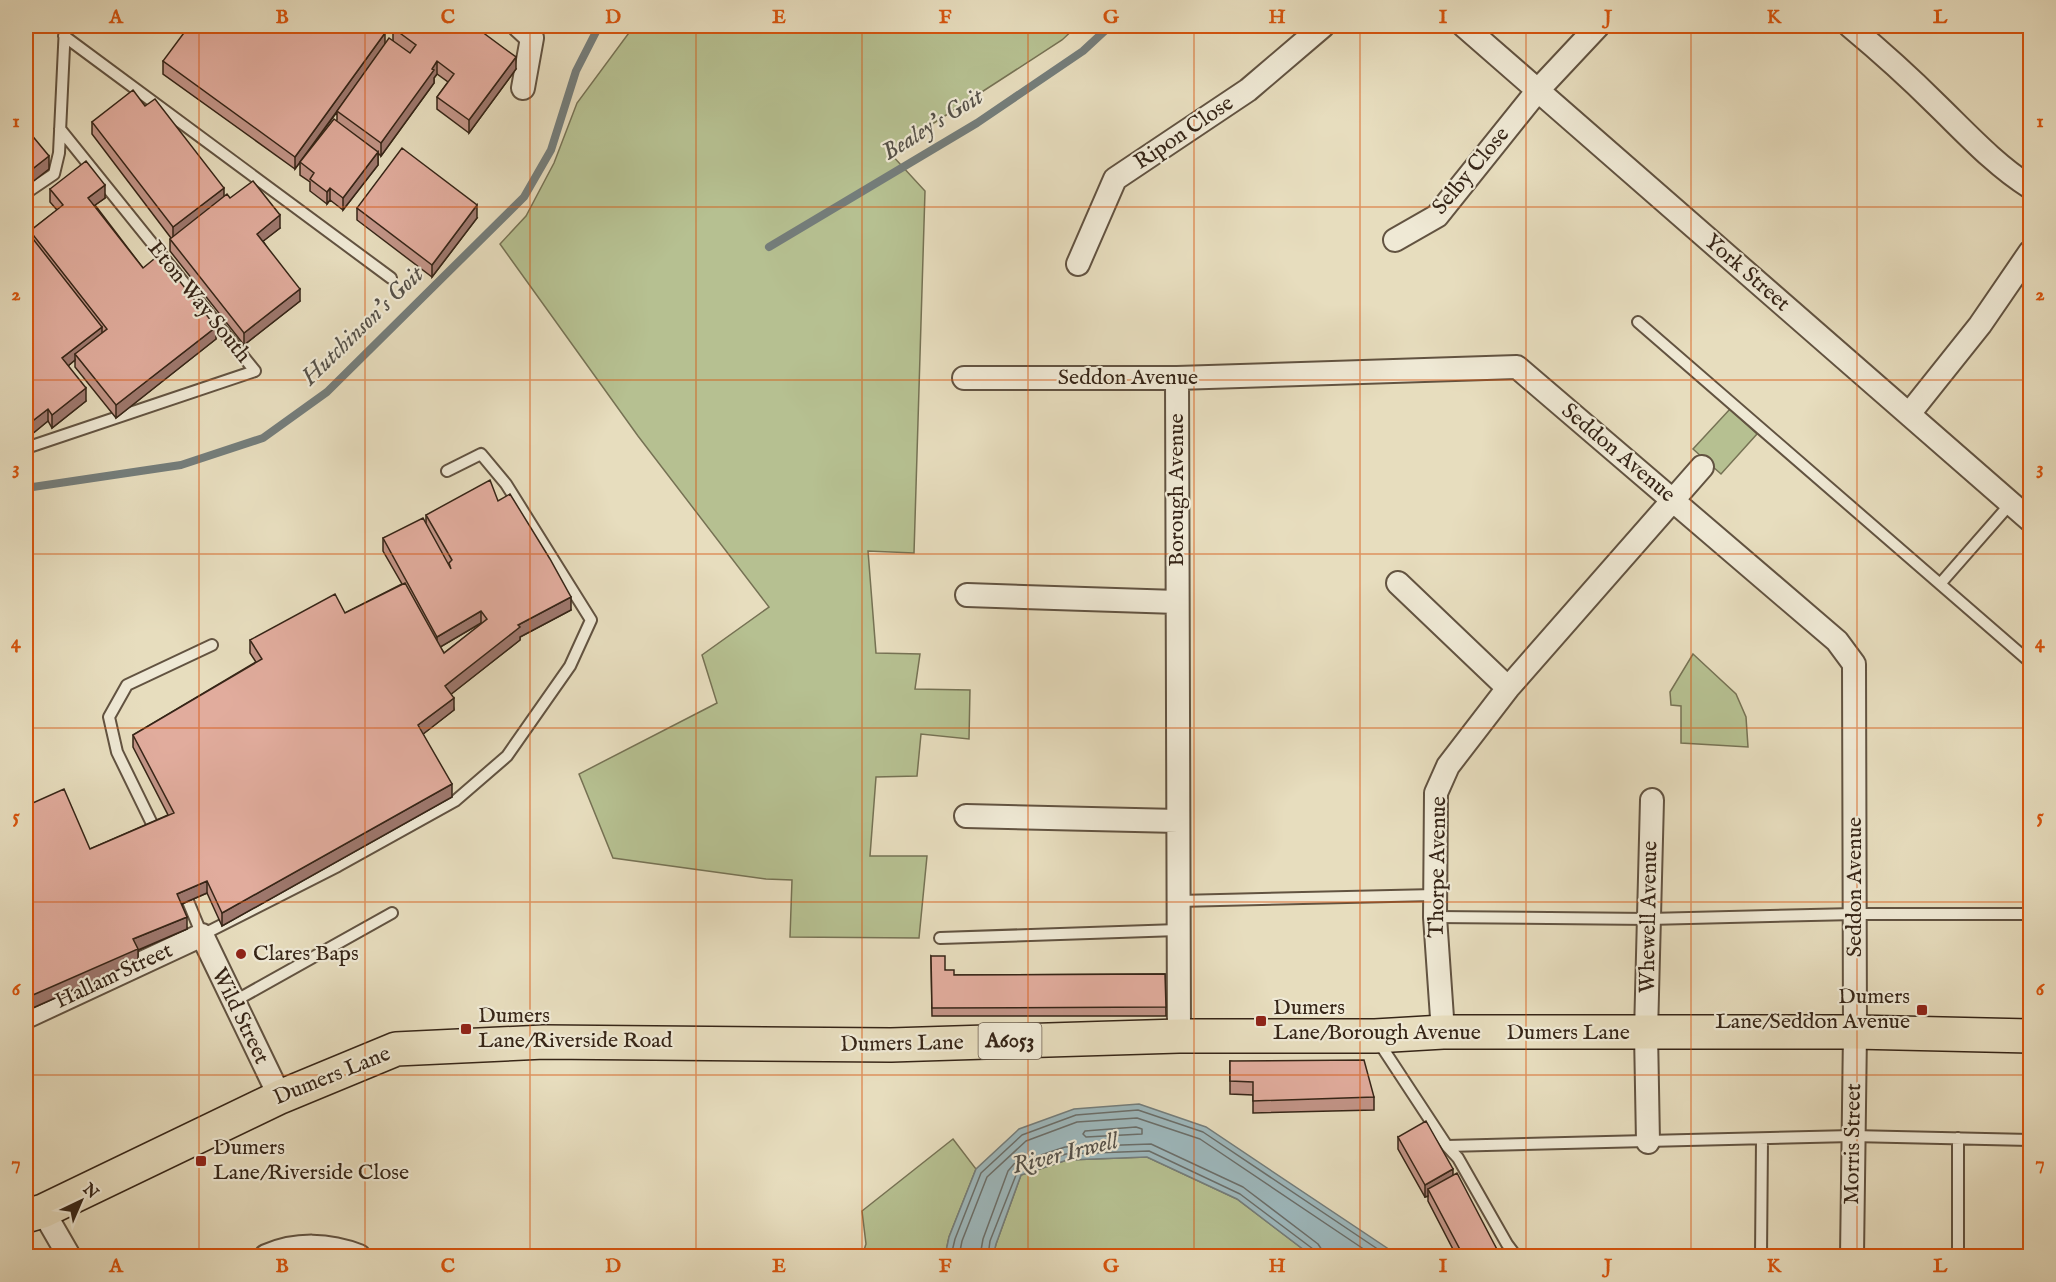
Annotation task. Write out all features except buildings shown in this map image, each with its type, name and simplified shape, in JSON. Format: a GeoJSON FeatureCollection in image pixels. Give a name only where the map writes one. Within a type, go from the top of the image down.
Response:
{"type":"FeatureCollection","features":[{"type":"Feature","properties":{"kind":"main road","name":"Dumers Lane"},"geometry":{"type":"LineString","coordinates":[[34,1214],[280,1097],[396,1049],[544,1042],[891,1045],[1179,1036],[1375,1036],[1443,1032],[1855,1032],[2031,1036]]}},
{"type":"Feature","properties":{"kind":"street"},"geometry":{"type":"LineString","coordinates":[[519,26],[532,38],[523,88]]}},
{"type":"Feature","properties":{"kind":"street","name":"Ripon Close"},"geometry":{"type":"LineString","coordinates":[[1078,264],[1115,179],[1248,90],[1323,26]]}},
{"type":"Feature","properties":{"kind":"street","name":"York Street"},"geometry":{"type":"LineString","coordinates":[[1464,26],[2031,520]]}},
{"type":"Feature","properties":{"kind":"street","name":"Selby Close"},"geometry":{"type":"LineString","coordinates":[[1395,240],[1437,216],[1538,90],[1598,26]]}},
{"type":"Feature","properties":{"kind":"street"},"geometry":{"type":"LineString","coordinates":[[1850,26],[1907,75],[1988,154],[2031,187]]}},
{"type":"Feature","properties":{"kind":"street"},"geometry":{"type":"LineString","coordinates":[[1909,414],[1980,325],[2031,252]]}},
{"type":"Feature","properties":{"kind":"street","name":"Seddon Avenue"},"geometry":{"type":"LineString","coordinates":[[964,378],[1177,378],[1517,367],[1837,641],[1854,664],[1855,1032]]}},
{"type":"Feature","properties":{"kind":"street","name":"Borough Avenue"},"geometry":{"type":"LineString","coordinates":[[1177,378],[1179,1036]]}},
{"type":"Feature","properties":{"kind":"street","name":"Thorpe Avenue"},"geometry":{"type":"LineString","coordinates":[[1443,1032],[1435,906],[1436,793],[1448,766],[1508,688],[1702,467]]}},
{"type":"Feature","properties":{"kind":"street"},"geometry":{"type":"LineString","coordinates":[[1398,583],[1508,688]]}},
{"type":"Feature","properties":{"kind":"street"},"geometry":{"type":"LineString","coordinates":[[967,595],[1177,602]]}},
{"type":"Feature","properties":{"kind":"street","name":"Whewell Avenue"},"geometry":{"type":"LineString","coordinates":[[1648,1142],[1646,1033],[1652,800]]}},
{"type":"Feature","properties":{"kind":"street"},"geometry":{"type":"LineString","coordinates":[[966,816],[1178,821]]}},
{"type":"Feature","properties":{"kind":"street","name":"Wild Street"},"geometry":{"type":"LineString","coordinates":[[202,934],[232,1002],[280,1097]]}},
{"type":"Feature","properties":{"kind":"street","name":"Hallam Street"},"geometry":{"type":"LineString","coordinates":[[26,1017],[202,934]]}},
{"type":"Feature","properties":{"kind":"street","name":"Morris Street"},"geometry":{"type":"LineString","coordinates":[[1852,1257],[1855,1032]]}},
{"type":"Feature","properties":{"kind":"street"},"geometry":{"type":"LineString","coordinates":[[34,1214],[69,1257]]}},
{"type":"Feature","properties":{"kind":"street"},"geometry":{"type":"LineString","coordinates":[[266,1257],[282,1249],[313,1246],[347,1252],[359,1257]]}},
{"type":"Feature","properties":{"kind":"lane"},"geometry":{"type":"LineString","coordinates":[[26,194],[54,174],[59,153],[64,31]]}},
{"type":"Feature","properties":{"kind":"lane"},"geometry":{"type":"LineString","coordinates":[[64,31],[392,278]]}},
{"type":"Feature","properties":{"kind":"lane","name":"Eton Way South"},"geometry":{"type":"LineString","coordinates":[[26,448],[255,371],[60,129]]}},
{"type":"Feature","properties":{"kind":"lane"},"geometry":{"type":"LineString","coordinates":[[1638,322],[2031,662]]}},
{"type":"Feature","properties":{"kind":"lane"},"geometry":{"type":"LineString","coordinates":[[179,882],[202,934],[338,866],[455,801],[507,756],[570,666],[591,620],[506,484],[481,454],[447,471]]}},
{"type":"Feature","properties":{"kind":"lane"},"geometry":{"type":"LineString","coordinates":[[1940,584],[2012,503]]}},
{"type":"Feature","properties":{"kind":"lane"},"geometry":{"type":"LineString","coordinates":[[161,842],[117,752],[109,717],[127,685],[212,645]]}},
{"type":"Feature","properties":{"kind":"lane"},"geometry":{"type":"LineString","coordinates":[[1178,901],[1435,906],[1649,919],[1855,914],[2031,915]]}},
{"type":"Feature","properties":{"kind":"lane"},"geometry":{"type":"LineString","coordinates":[[232,1002],[392,913]]}},
{"type":"Feature","properties":{"kind":"lane"},"geometry":{"type":"LineString","coordinates":[[940,938],[1178,930]]}},
{"type":"Feature","properties":{"kind":"lane"},"geometry":{"type":"LineString","coordinates":[[1375,1036],[1458,1158],[1516,1257]]}},
{"type":"Feature","properties":{"kind":"lane"},"geometry":{"type":"LineString","coordinates":[[1448,1146],[1852,1136],[2031,1140]]}},
{"type":"Feature","properties":{"kind":"lane"},"geometry":{"type":"LineString","coordinates":[[1958,1138],[1958,1257]]}},
{"type":"Feature","properties":{"kind":"lane"},"geometry":{"type":"LineString","coordinates":[[1761,1257],[1762,1139]]}},
{"type":"Feature","properties":{"kind":"green space"},"geometry":{"type":"Polygon","coordinates":[[[634,26],[1077,26],[1062,40],[889,152],[925,191],[914,553],[868,551],[876,653],[920,654],[915,689],[970,690],[969,739],[921,734],[917,776],[876,777],[870,856],[927,856],[919,938],[790,937],[792,880],[766,879],[613,858],[579,774],[717,703],[702,655],[769,607],[638,436],[500,244],[526,216],[554,163],[577,103],[634,26]]]}},
{"type":"Feature","properties":{"kind":"green space"},"geometry":{"type":"Polygon","coordinates":[[[1730,409],[1757,434],[1721,474],[1693,449],[1730,409]]]}},
{"type":"Feature","properties":{"kind":"green space"},"geometry":{"type":"Polygon","coordinates":[[[1693,654],[1736,694],[1746,717],[1748,747],[1681,743],[1681,706],[1671,705],[1670,692],[1693,654]]]}},
{"type":"Feature","properties":{"kind":"green space"},"geometry":{"type":"Polygon","coordinates":[[[953,1139],[976,1169],[949,1237],[945,1256],[862,1256],[866,1244],[862,1211],[953,1139]]]}},
{"type":"Feature","properties":{"kind":"green space"},"geometry":{"type":"Polygon","coordinates":[[[1147,1157],[1237,1199],[1312,1256],[993,1256],[1021,1175],[1067,1160],[1147,1157]]]}},
{"type":"Feature","properties":{"kind":"water","name":"River Irwell"},"geometry":{"type":"Polygon","coordinates":[[[1139,1104],[1206,1127],[1399,1256],[1312,1256],[1237,1199],[1147,1157],[1067,1160],[1021,1175],[993,1256],[945,1256],[949,1237],[976,1169],[1019,1129],[1074,1109],[1139,1104]]]}},
{"type":"Feature","properties":{"kind":"waterway","name":"Hutchinson's Goit"},"geometry":{"type":"LineString","coordinates":[[26,488],[181,465],[263,438],[327,392],[524,197],[551,150],[576,71],[599,26]]}},
{"type":"Feature","properties":{"kind":"waterway","name":"Bealey's Goit"},"geometry":{"type":"LineString","coordinates":[[769,247],[977,123],[1083,51],[1110,26]]}},
{"type":"Feature","properties":{"kind":"place","name":"Clares Baps"},"geometry":{"type":"Point","coordinates":[241,954]}},
{"type":"Feature","properties":{"kind":"place","name":"Dumers Lane/Seddon Avenue"},"geometry":{"type":"Point","coordinates":[1922,1010]}},
{"type":"Feature","properties":{"kind":"place","name":"Dumers Lane/Borough Avenue"},"geometry":{"type":"Point","coordinates":[1261,1021]}},
{"type":"Feature","properties":{"kind":"place","name":"Dumers Lane/Riverside Road"},"geometry":{"type":"Point","coordinates":[466,1029]}},
{"type":"Feature","properties":{"kind":"place","name":"Dumers Lane/Riverside Close"},"geometry":{"type":"Point","coordinates":[201,1161]}}]}
